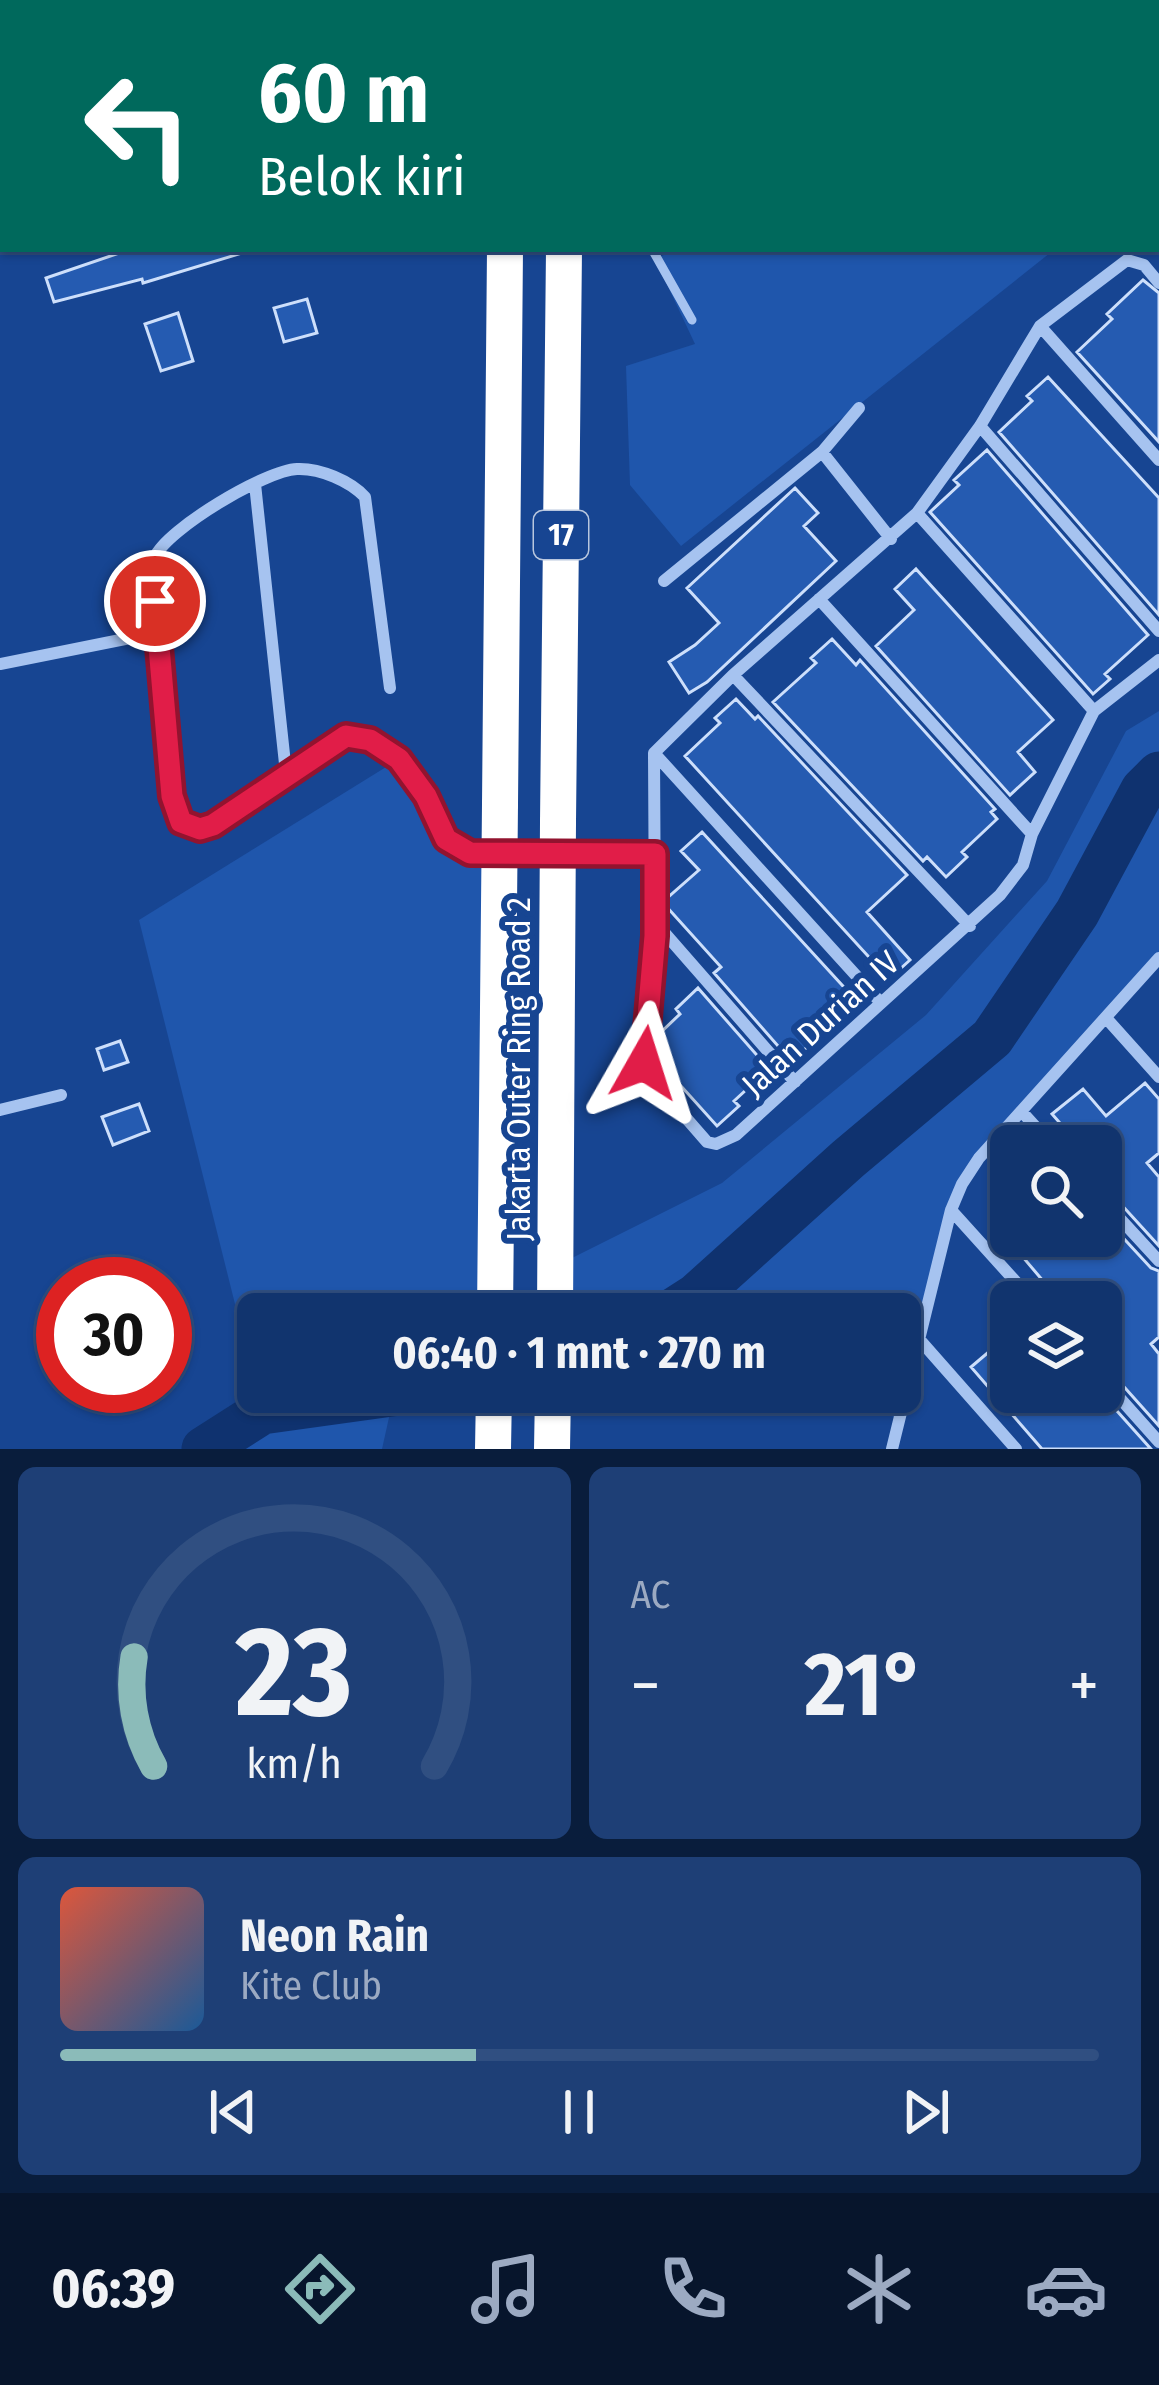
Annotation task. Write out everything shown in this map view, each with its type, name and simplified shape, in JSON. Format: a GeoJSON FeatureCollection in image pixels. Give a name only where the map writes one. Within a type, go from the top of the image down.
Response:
{"type":"FeatureCollection","features":[{"type":"Feature","properties":{"kind":"highway","name":"Jakarta Outer Ring Road 2"},"geometry":{"type":"LineString","coordinates":[[495,1293],[505,252]]}},
{"type":"Feature","properties":{"kind":"highway","name":"Jakarta Outer Ring Road 2"},"geometry":{"type":"LineString","coordinates":[[555,1293],[564,252]]}},
{"type":"Feature","properties":{"kind":"highway"},"geometry":{"type":"LineString","coordinates":[[493,1449],[494,1413]]}},
{"type":"Feature","properties":{"kind":"highway"},"geometry":{"type":"LineString","coordinates":[[552,1449],[553,1413]]}},
{"type":"Feature","properties":{"kind":"street"},"geometry":{"type":"LineString","coordinates":[[880,1003],[654,753],[734,675],[917,513],[980,426],[1040,326],[1118,264],[1133,259],[1159,284]]}},
{"type":"Feature","properties":{"kind":"street"},"geometry":{"type":"LineString","coordinates":[[1040,326],[1159,460]]}},
{"type":"Feature","properties":{"kind":"street"},"geometry":{"type":"LineString","coordinates":[[664,581],[822,452],[860,408]]}},
{"type":"Feature","properties":{"kind":"street"},"geometry":{"type":"LineString","coordinates":[[980,426],[1159,631]]}},
{"type":"Feature","properties":{"kind":"street"},"geometry":{"type":"LineString","coordinates":[[822,452],[891,539]]}},
{"type":"Feature","properties":{"kind":"street"},"geometry":{"type":"LineString","coordinates":[[390,688],[365,497],[353,485],[299,469],[255,484],[163,544],[151,570],[172,796],[181,822],[200,829],[213,825],[346,736],[370,740],[399,759],[426,796],[446,839],[470,853],[655,854]]}},
{"type":"Feature","properties":{"kind":"street"},"geometry":{"type":"LineString","coordinates":[[255,484],[286,773]]}},
{"type":"Feature","properties":{"kind":"street"},"geometry":{"type":"LineString","coordinates":[[917,513],[1094,711]]}},
{"type":"Feature","properties":{"kind":"street"},"geometry":{"type":"LineString","coordinates":[[819,599],[1032,834]]}},
{"type":"Feature","properties":{"kind":"street"},"geometry":{"type":"LineString","coordinates":[[0,664],[160,632]]}},
{"type":"Feature","properties":{"kind":"street","name":"Jalan Durian IV"},"geometry":{"type":"LineString","coordinates":[[654,753],[655,922],[643,1059],[706,1142],[716,1144],[736,1135],[970,926],[1022,865],[1032,834],[1094,711],[1159,660]]}},
{"type":"Feature","properties":{"kind":"street"},"geometry":{"type":"LineString","coordinates":[[734,675],[970,926]]}},
{"type":"Feature","properties":{"kind":"street"},"geometry":{"type":"LineString","coordinates":[[655,922],[795,1082]]}},
{"type":"Feature","properties":{"kind":"street"},"geometry":{"type":"LineString","coordinates":[[921,1331],[951,1210],[970,1170],[1159,958]]}},
{"type":"Feature","properties":{"kind":"street"},"geometry":{"type":"LineString","coordinates":[[1107,1019],[1159,1077]]}},
{"type":"Feature","properties":{"kind":"street"},"geometry":{"type":"LineString","coordinates":[[0,1110],[61,1095]]}},
{"type":"Feature","properties":{"kind":"street"},"geometry":{"type":"LineString","coordinates":[[1023,1113],[1034,1125]]}},
{"type":"Feature","properties":{"kind":"street"},"geometry":{"type":"LineString","coordinates":[[951,1210],[1015,1281]]}},
{"type":"Feature","properties":{"kind":"street"},"geometry":{"type":"LineString","coordinates":[[1122,1221],[1159,1261]]}},
{"type":"Feature","properties":{"kind":"street"},"geometry":{"type":"LineString","coordinates":[[921,1341],[1016,1449]]}},
{"type":"Feature","properties":{"kind":"street"},"geometry":{"type":"LineString","coordinates":[[1122,1401],[1159,1442]]}},
{"type":"Feature","properties":{"kind":"street"},"geometry":{"type":"LineString","coordinates":[[892,1449],[901,1413]]}},
{"type":"Feature","properties":{"kind":"lane"},"geometry":{"type":"LineString","coordinates":[[654,252],[692,320]]}},
{"type":"Feature","properties":{"kind":"shaded area"},"geometry":{"type":"Polygon","coordinates":[[[670,252],[1051,252],[681,546],[630,485],[626,366],[695,344],[655,259],[670,252]]]}},
{"type":"Feature","properties":{"kind":"shaded area"},"geometry":{"type":"Polygon","coordinates":[[[1159,711],[1159,964],[1015,1125],[990,1125],[990,1153],[962,1184],[921,1324],[921,1293],[555,1293],[556,1266],[722,1183],[926,1015],[1047,881],[1126,731],[1159,711]]]}},
{"type":"Feature","properties":{"kind":"shaded area"},"geometry":{"type":"Polygon","coordinates":[[[399,759],[446,839],[500,856],[494,1293],[237,1293],[237,1312],[139,920],[399,759]]]}},
{"type":"Feature","properties":{"kind":"shaded area"},"geometry":{"type":"Polygon","coordinates":[[[260,1413],[390,1413],[382,1449],[204,1449],[260,1413]]]}},
{"type":"Feature","properties":{"kind":"building"},"geometry":{"type":"Polygon","coordinates":[[[122,252],[239,252],[143,283],[142,279],[54,302],[46,278],[122,252]]]}},
{"type":"Feature","properties":{"kind":"building"},"geometry":{"type":"Polygon","coordinates":[[[1143,280],[1159,293],[1159,442],[1077,352],[1143,280]]]}},
{"type":"Feature","properties":{"kind":"building"},"geometry":{"type":"Polygon","coordinates":[[[307,299],[317,333],[284,342],[274,308],[307,299]]]}},
{"type":"Feature","properties":{"kind":"building"},"geometry":{"type":"Polygon","coordinates":[[[178,313],[193,361],[161,371],[145,324],[178,313]]]}},
{"type":"Feature","properties":{"kind":"building"},"geometry":{"type":"Polygon","coordinates":[[[1048,377],[1159,498],[1159,615],[999,432],[1032,401],[1027,396],[1048,377]]]}},
{"type":"Feature","properties":{"kind":"building"},"geometry":{"type":"Polygon","coordinates":[[[987,450],[1148,635],[1105,674],[1110,679],[1093,694],[930,512],[959,485],[954,480],[987,450]]]}},
{"type":"Feature","properties":{"kind":"building"},"geometry":{"type":"Polygon","coordinates":[[[795,488],[818,513],[804,526],[836,561],[707,682],[689,693],[669,662],[719,623],[687,588],[795,488]]]}},
{"type":"Feature","properties":{"kind":"building"},"geometry":{"type":"Polygon","coordinates":[[[916,569],[1053,720],[1018,752],[1035,772],[1010,795],[876,646],[914,610],[895,589],[916,569]]]}},
{"type":"Feature","properties":{"kind":"building"},"geometry":{"type":"Polygon","coordinates":[[[832,639],[856,665],[860,660],[995,809],[991,812],[997,819],[962,852],[967,857],[946,877],[927,857],[923,861],[773,702],[816,663],[811,658],[832,639]]]}},
{"type":"Feature","properties":{"kind":"building"},"geometry":{"type":"Polygon","coordinates":[[[736,699],[755,719],[758,716],[907,875],[867,912],[910,960],[889,979],[685,756],[720,723],[715,718],[736,699]]]}},
{"type":"Feature","properties":{"kind":"building"},"geometry":{"type":"Polygon","coordinates":[[[702,832],[852,996],[817,1029],[821,1033],[801,1053],[794,1046],[785,1054],[714,973],[721,967],[665,905],[699,870],[681,851],[702,832]]]}},
{"type":"Feature","properties":{"kind":"building"},"geometry":{"type":"Polygon","coordinates":[[[698,988],[769,1069],[734,1101],[739,1106],[717,1126],[654,1056],[656,1037],[698,988]]]}},
{"type":"Feature","properties":{"kind":"building"},"geometry":{"type":"Polygon","coordinates":[[[120,1041],[128,1062],[104,1070],[97,1049],[120,1041]]]}},
{"type":"Feature","properties":{"kind":"building"},"geometry":{"type":"Polygon","coordinates":[[[1145,1083],[1159,1099],[1159,1153],[1147,1163],[1159,1177],[1159,1246],[1122,1205],[1122,1125],[1062,1125],[1052,1114],[1083,1089],[1106,1116],[1145,1083]]]}},
{"type":"Feature","properties":{"kind":"building"},"geometry":{"type":"Polygon","coordinates":[[[139,1104],[149,1131],[113,1145],[102,1117],[139,1104]]]}},
{"type":"Feature","properties":{"kind":"building"},"geometry":{"type":"Polygon","coordinates":[[[1122,1237],[1159,1271],[1159,1337],[1151,1344],[1159,1354],[1159,1426],[1122,1385],[1122,1281],[1043,1281],[1023,1257],[1122,1257],[1122,1237]]]}},
{"type":"Feature","properties":{"kind":"building"},"geometry":{"type":"Polygon","coordinates":[[[990,1351],[990,1389],[971,1367],[990,1351]]]}},
{"type":"Feature","properties":{"kind":"building"},"geometry":{"type":"Polygon","coordinates":[[[1011,1413],[1119,1413],[1151,1449],[1042,1449],[1011,1413]]]}},
{"type":"Feature","properties":{"kind":"waterway"},"geometry":{"type":"LineString","coordinates":[[699,1293],[992,1038],[1077,913],[1143,790],[1159,774]]}},
{"type":"Feature","properties":{"kind":"waterway"},"geometry":{"type":"LineString","coordinates":[[204,1449],[260,1413]]}},
{"type":"Feature","properties":{"kind":"route"},"geometry":{"type":"LineString","coordinates":[[155,601],[172,796],[181,822],[200,829],[213,825],[346,736],[370,740],[399,759],[426,796],[446,839],[470,853],[655,854],[655,936],[644,1063]]}}]}
